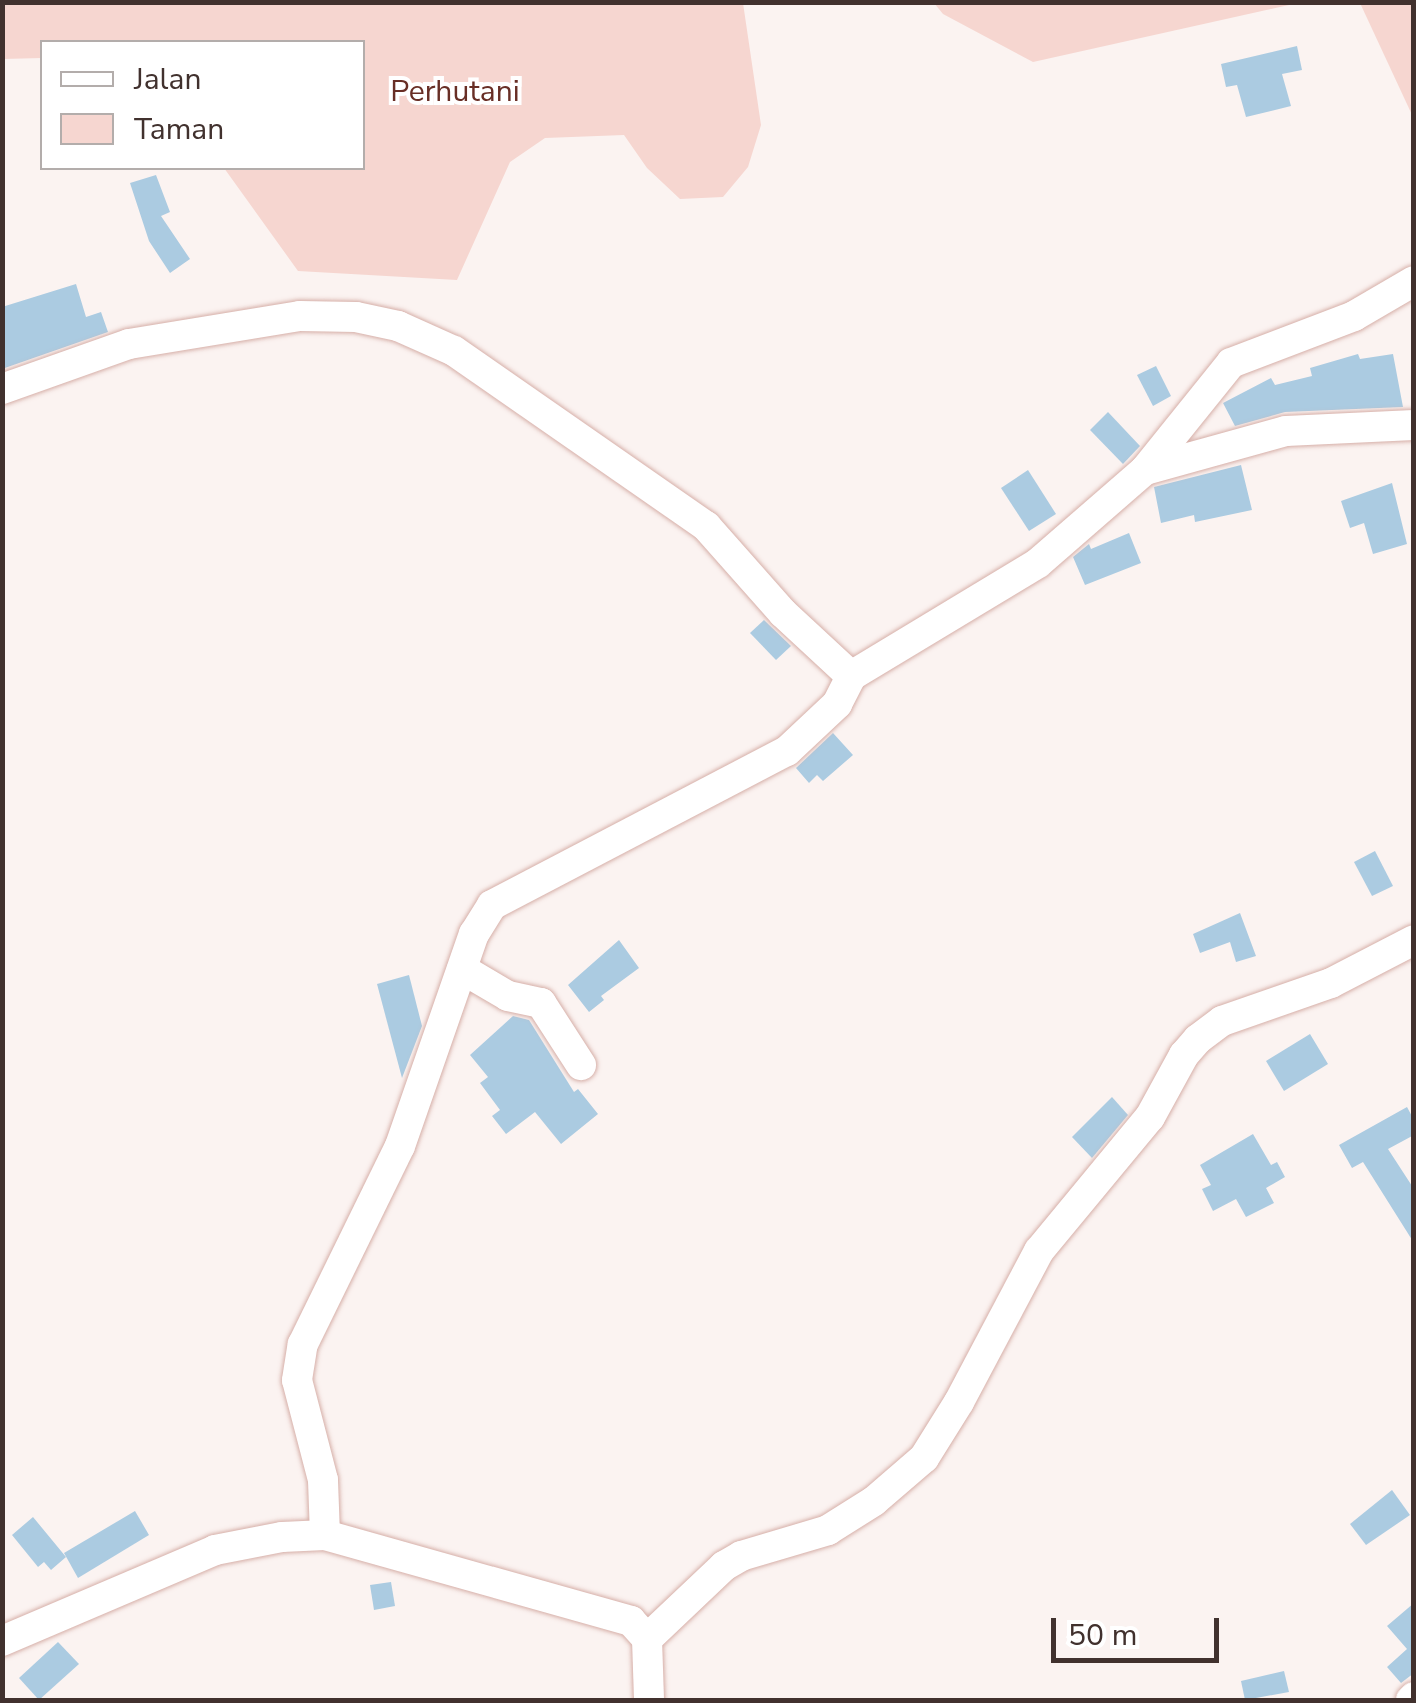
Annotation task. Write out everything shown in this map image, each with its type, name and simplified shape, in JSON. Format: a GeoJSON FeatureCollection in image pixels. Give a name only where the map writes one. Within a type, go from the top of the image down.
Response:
{"type":"FeatureCollection","features":[{"type":"Feature","properties":{"kind":"street"},"geometry":{"type":"LineString","coordinates":[[325,1534],[323,1480],[297,1380],[303,1344],[400,1146],[462,969],[483,916],[492,905],[786,751],[837,704],[851,676],[1038,563],[1145,470],[1231,363],[1354,316],[1414,282]]}},
{"type":"Feature","properties":{"kind":"street"},"geometry":{"type":"LineString","coordinates":[[2,389],[130,344],[186,334],[300,316],[356,317],[398,326],[454,351],[706,526],[793,624],[851,676]]}},
{"type":"Feature","properties":{"kind":"street"},"geometry":{"type":"LineString","coordinates":[[1145,470],[1190,454],[1286,431],[1414,425]]}},
{"type":"Feature","properties":{"kind":"street"},"geometry":{"type":"LineString","coordinates":[[649,1700],[648,1638],[724,1566],[741,1556],[828,1530],[874,1501],[924,1458],[959,1402],[1038,1251],[1150,1117],[1184,1055],[1198,1039],[1222,1022],[1331,983],[1414,940]]}},
{"type":"Feature","properties":{"kind":"street"},"geometry":{"type":"LineString","coordinates":[[462,969],[508,996],[541,1003],[581,1065]]}},
{"type":"Feature","properties":{"kind":"street"},"geometry":{"type":"LineString","coordinates":[[2,1641],[214,1550],[282,1537],[325,1534],[618,1616],[648,1638]]}},
{"type":"Feature","properties":{"kind":"green space","name":"Perhutani"},"geometry":{"type":"Polygon","coordinates":[[[2,3],[743,3],[761,125],[748,167],[723,197],[680,199],[647,168],[624,135],[545,138],[510,162],[457,280],[298,271],[225,170],[365,170],[365,40],[40,40],[40,58],[3,59],[2,3]]]}},
{"type":"Feature","properties":{"kind":"green space"},"geometry":{"type":"Polygon","coordinates":[[[934,3],[1298,3],[1033,62],[943,14],[934,3]]]}},
{"type":"Feature","properties":{"kind":"green space"},"geometry":{"type":"Polygon","coordinates":[[[1360,3],[1413,3],[1413,117],[1360,3]]]}},
{"type":"Feature","properties":{"kind":"building"},"geometry":{"type":"Polygon","coordinates":[[[1297,46],[1302,70],[1282,74],[1291,106],[1246,117],[1237,85],[1226,87],[1221,64],[1297,46]]]}},
{"type":"Feature","properties":{"kind":"building"},"geometry":{"type":"Polygon","coordinates":[[[156,175],[170,212],[161,216],[190,259],[170,273],[149,241],[130,183],[156,175]]]}},
{"type":"Feature","properties":{"kind":"building"},"geometry":{"type":"Polygon","coordinates":[[[76,284],[86,317],[101,312],[108,332],[2,369],[2,307],[76,284]]]}},
{"type":"Feature","properties":{"kind":"building"},"geometry":{"type":"Polygon","coordinates":[[[1358,354],[1360,359],[1393,354],[1403,407],[1285,412],[1235,426],[1223,403],[1271,378],[1275,385],[1312,376],[1310,368],[1358,354]]]}},
{"type":"Feature","properties":{"kind":"building"},"geometry":{"type":"Polygon","coordinates":[[[1156,366],[1171,396],[1153,406],[1137,375],[1156,366]]]}},
{"type":"Feature","properties":{"kind":"building"},"geometry":{"type":"Polygon","coordinates":[[[1108,412],[1140,446],[1123,464],[1090,430],[1108,412]]]}},
{"type":"Feature","properties":{"kind":"building"},"geometry":{"type":"Polygon","coordinates":[[[1241,465],[1252,510],[1195,522],[1194,515],[1161,523],[1154,487],[1241,465]]]}},
{"type":"Feature","properties":{"kind":"building"},"geometry":{"type":"Polygon","coordinates":[[[1028,470],[1056,514],[1029,531],[1001,488],[1028,470]]]}},
{"type":"Feature","properties":{"kind":"building"},"geometry":{"type":"Polygon","coordinates":[[[1392,483],[1407,544],[1373,554],[1364,523],[1350,528],[1341,501],[1392,483]]]}},
{"type":"Feature","properties":{"kind":"building"},"geometry":{"type":"Polygon","coordinates":[[[1129,533],[1141,563],[1085,585],[1073,557],[1089,544],[1091,549],[1129,533]]]}},
{"type":"Feature","properties":{"kind":"building"},"geometry":{"type":"Polygon","coordinates":[[[764,620],[791,646],[776,660],[750,633],[764,620]]]}},
{"type":"Feature","properties":{"kind":"building"},"geometry":{"type":"Polygon","coordinates":[[[833,733],[853,755],[823,781],[817,775],[809,783],[796,768],[833,733]]]}},
{"type":"Feature","properties":{"kind":"building"},"geometry":{"type":"Polygon","coordinates":[[[1375,851],[1393,886],[1372,896],[1354,862],[1375,851]]]}},
{"type":"Feature","properties":{"kind":"building"},"geometry":{"type":"Polygon","coordinates":[[[1240,913],[1256,956],[1236,962],[1230,942],[1200,953],[1193,934],[1240,913]]]}},
{"type":"Feature","properties":{"kind":"building"},"geometry":{"type":"Polygon","coordinates":[[[619,940],[639,968],[601,996],[604,1000],[589,1012],[568,985],[619,940]]]}},
{"type":"Feature","properties":{"kind":"building"},"geometry":{"type":"Polygon","coordinates":[[[409,975],[422,1026],[402,1078],[377,984],[409,975]]]}},
{"type":"Feature","properties":{"kind":"building"},"geometry":{"type":"Polygon","coordinates":[[[513,1016],[529,1020],[574,1092],[578,1089],[598,1114],[561,1144],[535,1112],[506,1134],[492,1116],[500,1110],[480,1083],[488,1077],[470,1055],[513,1016]]]}},
{"type":"Feature","properties":{"kind":"building"},"geometry":{"type":"Polygon","coordinates":[[[1310,1034],[1328,1064],[1284,1091],[1266,1061],[1310,1034]]]}},
{"type":"Feature","properties":{"kind":"building"},"geometry":{"type":"Polygon","coordinates":[[[1112,1097],[1128,1115],[1092,1158],[1072,1137],[1112,1097]]]}},
{"type":"Feature","properties":{"kind":"building"},"geometry":{"type":"Polygon","coordinates":[[[1407,1107],[1414,1120],[1414,1135],[1388,1149],[1414,1189],[1414,1243],[1363,1162],[1352,1168],[1339,1145],[1407,1107]]]}},
{"type":"Feature","properties":{"kind":"building"},"geometry":{"type":"Polygon","coordinates":[[[1253,1134],[1271,1165],[1277,1162],[1285,1177],[1266,1188],[1274,1203],[1246,1217],[1236,1199],[1213,1211],[1202,1189],[1211,1185],[1200,1165],[1253,1134]]]}},
{"type":"Feature","properties":{"kind":"building"},"geometry":{"type":"Polygon","coordinates":[[[1392,1490],[1410,1515],[1366,1545],[1350,1524],[1392,1490]]]}},
{"type":"Feature","properties":{"kind":"building"},"geometry":{"type":"Polygon","coordinates":[[[135,1511],[149,1535],[78,1578],[64,1553],[135,1511]]]}},
{"type":"Feature","properties":{"kind":"building"},"geometry":{"type":"Polygon","coordinates":[[[33,1517],[66,1557],[51,1570],[44,1562],[38,1567],[12,1535],[33,1517]]]}},
{"type":"Feature","properties":{"kind":"building"},"geometry":{"type":"Polygon","coordinates":[[[391,1582],[395,1606],[374,1610],[370,1585],[391,1582]]]}},
{"type":"Feature","properties":{"kind":"building"},"geometry":{"type":"Polygon","coordinates":[[[1414,1603],[1414,1673],[1401,1683],[1387,1667],[1407,1649],[1387,1626],[1414,1603]]]}},
{"type":"Feature","properties":{"kind":"building"},"geometry":{"type":"Polygon","coordinates":[[[58,1642],[79,1664],[39,1700],[19,1678],[58,1642]]]}},
{"type":"Feature","properties":{"kind":"building"},"geometry":{"type":"Polygon","coordinates":[[[1284,1671],[1289,1692],[1245,1700],[1241,1681],[1284,1671]]]}}]}
